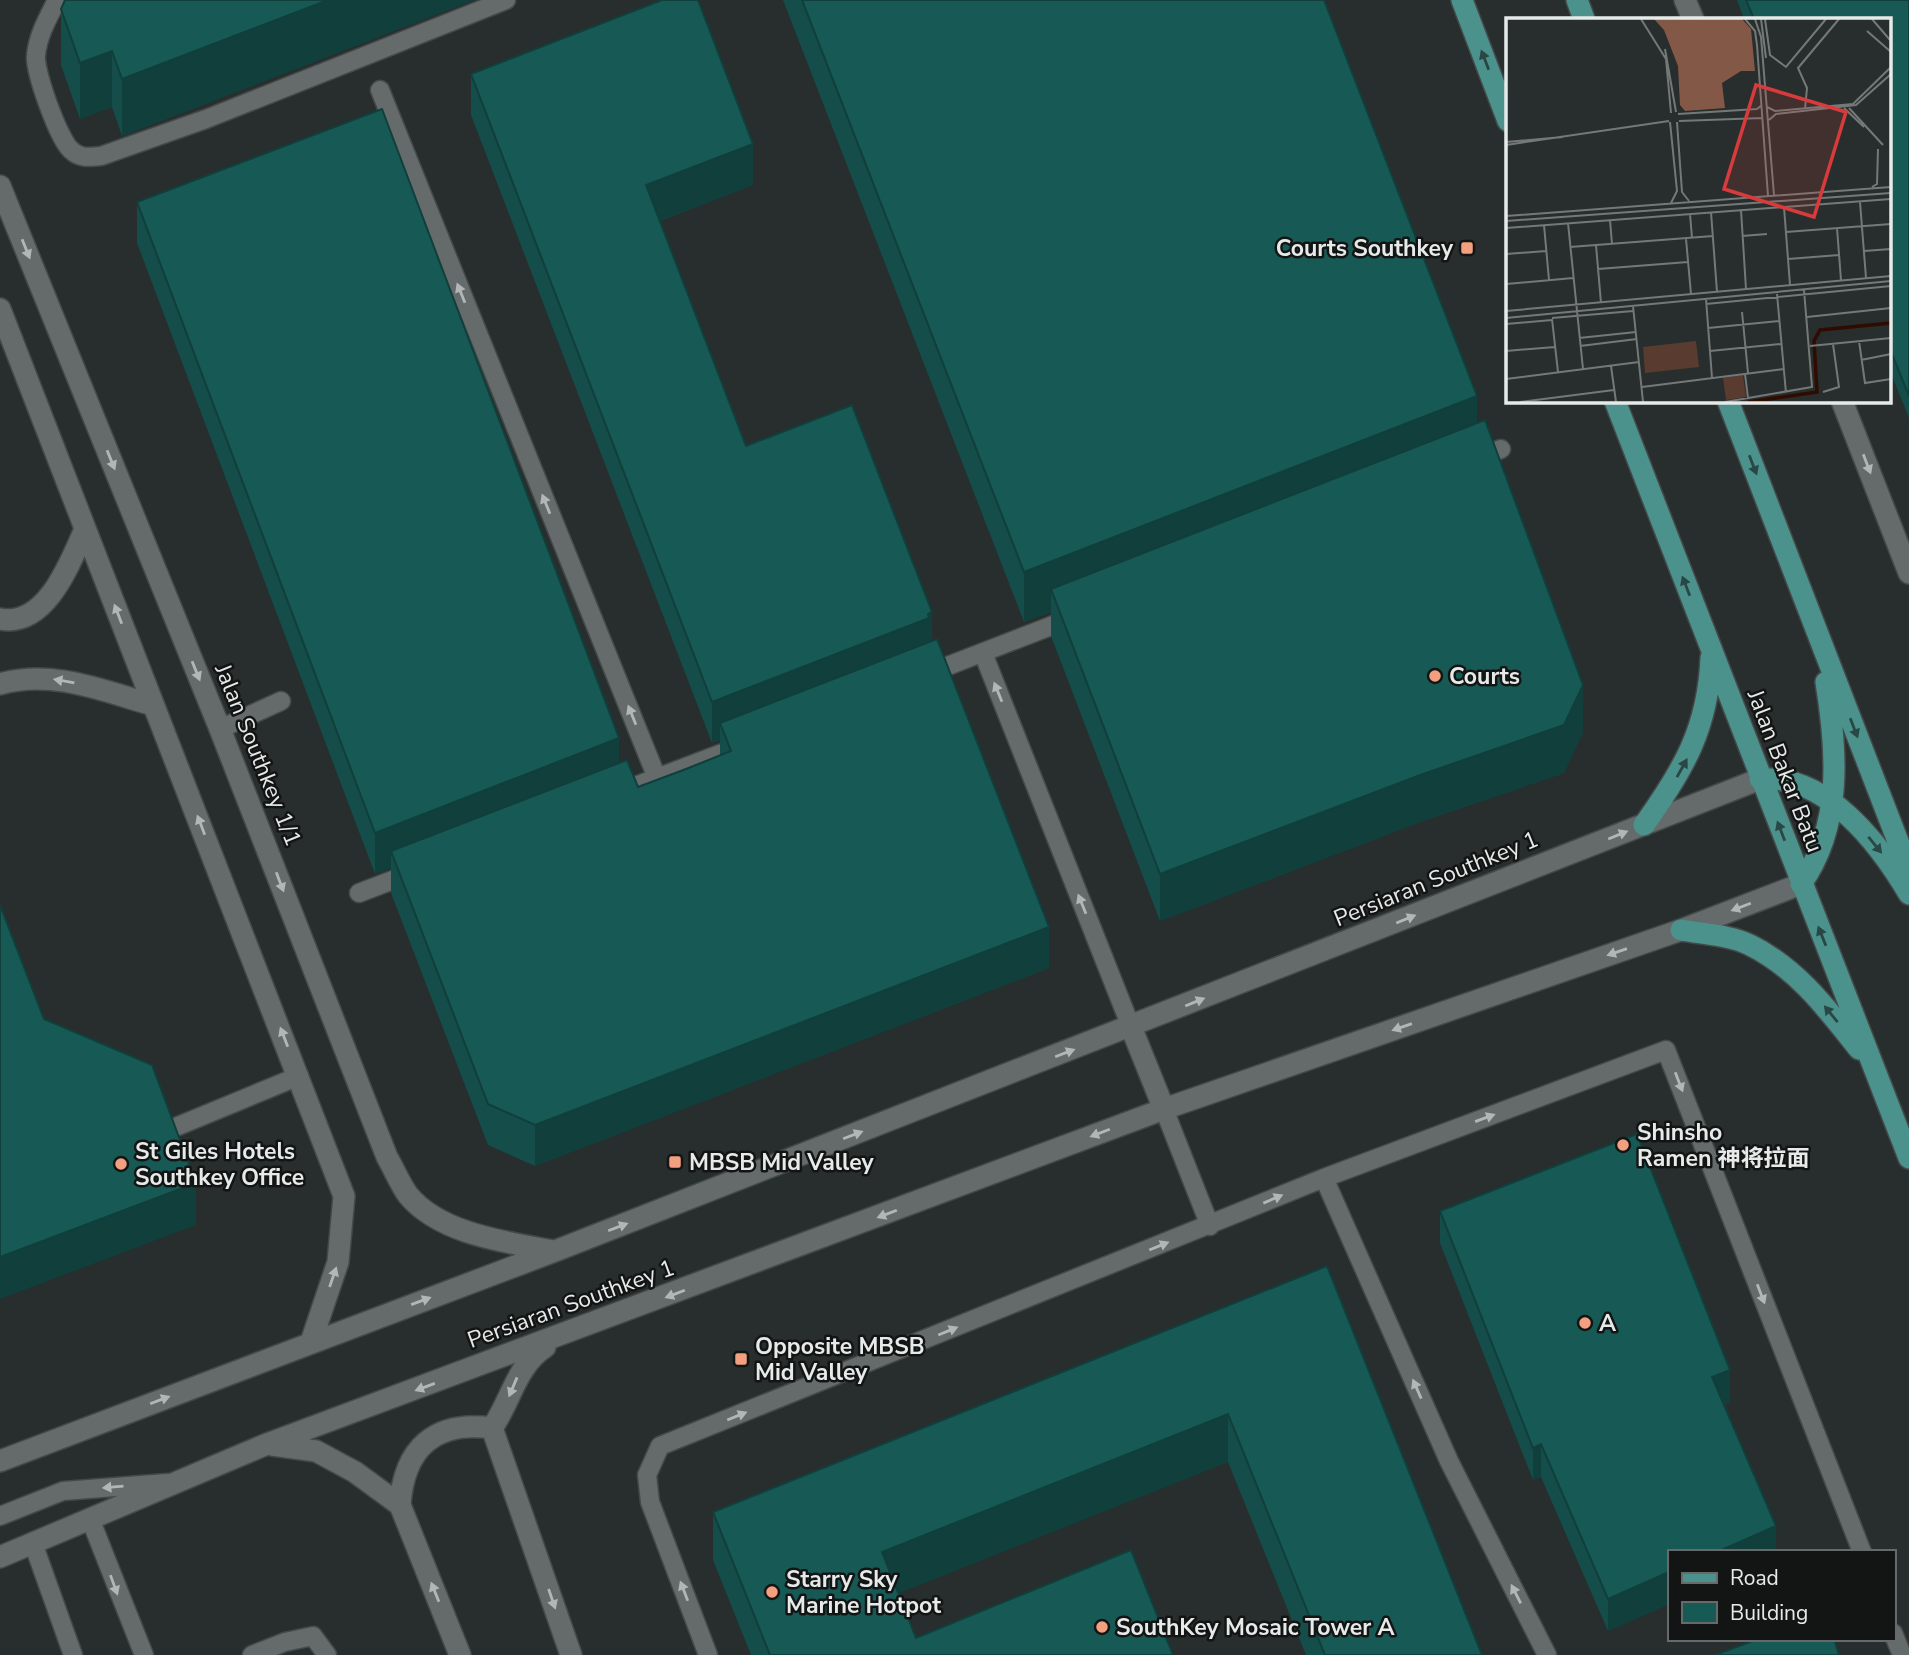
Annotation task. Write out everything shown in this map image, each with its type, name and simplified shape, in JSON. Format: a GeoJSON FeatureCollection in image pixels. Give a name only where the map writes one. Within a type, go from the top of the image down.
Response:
{"type":"FeatureCollection","features":[{"type":"Feature","properties":{"kind":"main road"},"geometry":{"type":"LineString","coordinates":[[1462,0],[1506,116]]}},
{"type":"Feature","properties":{"kind":"main road"},"geometry":{"type":"LineString","coordinates":[[1577,0],[1584,18]]}},
{"type":"Feature","properties":{"kind":"main road","name":"Jalan Bakar Batu"},"geometry":{"type":"LineString","coordinates":[[1615,402],[1909,1158]]}},
{"type":"Feature","properties":{"kind":"main road"},"geometry":{"type":"LineString","coordinates":[[1728,402],[1909,870]]}},
{"type":"Feature","properties":{"kind":"main road"},"geometry":{"type":"LineString","coordinates":[[1801,884],[1820,854],[1828,830],[1835,757],[1820,642]]}},
{"type":"Feature","properties":{"kind":"main road"},"geometry":{"type":"LineString","coordinates":[[1644,825],[1674,784],[1693,749],[1704,715],[1711,650]]}},
{"type":"Feature","properties":{"kind":"main road"},"geometry":{"type":"LineString","coordinates":[[1760,779],[1777,778],[1802,785],[1860,827],[1909,894]]}},
{"type":"Feature","properties":{"kind":"main road"},"geometry":{"type":"LineString","coordinates":[[1681,930],[1748,944],[1781,964],[1812,990],[1874,1068]]}},
{"type":"Feature","properties":{"kind":"street"},"geometry":{"type":"LineString","coordinates":[[1685,0],[1693,18]]}},
{"type":"Feature","properties":{"kind":"street","name":"Jalan Southkey 1/1"},"geometry":{"type":"LineString","coordinates":[[0,186],[220,729],[387,1157],[409,1196],[447,1224],[486,1239],[555,1251]]}},
{"type":"Feature","properties":{"kind":"street"},"geometry":{"type":"LineString","coordinates":[[0,309],[344,1196],[338,1262],[311,1342]]}},
{"type":"Feature","properties":{"kind":"street"},"geometry":{"type":"LineString","coordinates":[[1842,402],[1907,562]]}},
{"type":"Feature","properties":{"kind":"street"},"geometry":{"type":"LineString","coordinates":[[0,620],[16,621],[30,614],[44,601],[67,568],[85,530]]}},
{"type":"Feature","properties":{"kind":"street"},"geometry":{"type":"LineString","coordinates":[[0,684],[18,678],[62,679],[153,705]]}},
{"type":"Feature","properties":{"kind":"street","name":"Persiaran Southkey 1"},"geometry":{"type":"LineString","coordinates":[[0,1461],[555,1251],[1760,779]]}},
{"type":"Feature","properties":{"kind":"street","name":"Persiaran Southkey 1"},"geometry":{"type":"LineString","coordinates":[[0,1557],[91,1521],[267,1444],[558,1338],[1164,1109],[1681,930],[1801,884]]}},
{"type":"Feature","properties":{"kind":"street"},"geometry":{"type":"LineString","coordinates":[[1131,1027],[1164,1109]]}},
{"type":"Feature","properties":{"kind":"street"},"geometry":{"type":"LineString","coordinates":[[492,1428],[502,1414],[517,1377],[535,1353],[558,1338]]}},
{"type":"Feature","properties":{"kind":"street"},"geometry":{"type":"LineString","coordinates":[[460,1655],[400,1505],[402,1482],[411,1459],[425,1441],[446,1430],[469,1425],[492,1428]]}},
{"type":"Feature","properties":{"kind":"street"},"geometry":{"type":"LineString","coordinates":[[492,1428],[571,1655]]}},
{"type":"Feature","properties":{"kind":"street"},"geometry":{"type":"LineString","coordinates":[[267,1444],[316,1451],[355,1472],[400,1505]]}},
{"type":"Feature","properties":{"kind":"lane"},"geometry":{"type":"LineString","coordinates":[[57,0],[41,31],[35,58],[41,89],[69,149],[83,158],[101,156],[206,119],[506,0]]}},
{"type":"Feature","properties":{"kind":"lane"},"geometry":{"type":"LineString","coordinates":[[380,90],[657,778]]}},
{"type":"Feature","properties":{"kind":"lane"},"geometry":{"type":"LineString","coordinates":[[1462,465],[1501,449]]}},
{"type":"Feature","properties":{"kind":"lane"},"geometry":{"type":"LineString","coordinates":[[905,683],[1086,612]]}},
{"type":"Feature","properties":{"kind":"lane"},"geometry":{"type":"LineString","coordinates":[[983,653],[1131,1027]]}},
{"type":"Feature","properties":{"kind":"lane"},"geometry":{"type":"LineString","coordinates":[[220,729],[281,701]]}},
{"type":"Feature","properties":{"kind":"lane"},"geometry":{"type":"LineString","coordinates":[[605,798],[761,738]]}},
{"type":"Feature","properties":{"kind":"lane"},"geometry":{"type":"LineString","coordinates":[[359,893],[424,868]]}},
{"type":"Feature","properties":{"kind":"lane"},"geometry":{"type":"LineString","coordinates":[[708,1655],[650,1502],[647,1475],[660,1446],[1324,1178],[1667,1050],[1861,1550]]}},
{"type":"Feature","properties":{"kind":"lane"},"geometry":{"type":"LineString","coordinates":[[178,1126],[299,1076]]}},
{"type":"Feature","properties":{"kind":"lane"},"geometry":{"type":"LineString","coordinates":[[1164,1109],[1210,1226]]}},
{"type":"Feature","properties":{"kind":"lane"},"geometry":{"type":"LineString","coordinates":[[1324,1178],[1448,1461],[1547,1655]]}},
{"type":"Feature","properties":{"kind":"lane"},"geometry":{"type":"LineString","coordinates":[[0,1516],[63,1491],[181,1482]]}},
{"type":"Feature","properties":{"kind":"lane"},"geometry":{"type":"LineString","coordinates":[[91,1521],[135,1639],[144,1655]]}},
{"type":"Feature","properties":{"kind":"lane"},"geometry":{"type":"LineString","coordinates":[[33,1543],[73,1655]]}},
{"type":"Feature","properties":{"kind":"lane"},"geometry":{"type":"LineString","coordinates":[[253,1655],[285,1642],[313,1636],[327,1655]]}},
{"type":"Feature","properties":{"kind":"lane"},"geometry":{"type":"LineString","coordinates":[[1895,1638],[1902,1655]]}},
{"type":"Feature","properties":{"kind":"building"},"geometry":{"type":"Polygon","coordinates":[[[65,0],[328,0],[122,79],[112,51],[80,63],[61,9],[65,0]]]}},
{"type":"Feature","properties":{"kind":"building"},"geometry":{"type":"Polygon","coordinates":[[[662,0],[698,0],[753,144],[646,185],[746,446],[852,405],[932,612],[928,614],[929,618],[712,702],[471,74],[662,0]]]}},
{"type":"Feature","properties":{"kind":"building"},"geometry":{"type":"Polygon","coordinates":[[[802,0],[1324,0],[1477,396],[1024,572],[802,0]]]}},
{"type":"Feature","properties":{"kind":"building"},"geometry":{"type":"Polygon","coordinates":[[[1746,0],[1909,0],[1909,396],[1892,354],[1892,18],[1754,18],[1746,0]]]}},
{"type":"Feature","properties":{"kind":"building"},"geometry":{"type":"Polygon","coordinates":[[[382,109],[619,738],[375,833],[137,202],[382,109]]]}},
{"type":"Feature","properties":{"kind":"building"},"geometry":{"type":"Polygon","coordinates":[[[1485,420],[1583,685],[1564,725],[1423,774],[1160,874],[1051,589],[1485,420]]]}},
{"type":"Feature","properties":{"kind":"building"},"geometry":{"type":"Polygon","coordinates":[[[937,639],[1049,927],[535,1125],[488,1104],[391,851],[627,760],[638,787],[686,769],[731,751],[720,723],[937,639]]]}},
{"type":"Feature","properties":{"kind":"building"},"geometry":{"type":"Polygon","coordinates":[[[0,905],[44,1019],[152,1065],[196,1183],[0,1257],[0,905]]]}},
{"type":"Feature","properties":{"kind":"building","name":"A"},"geometry":{"type":"Polygon","coordinates":[[[1637,1134],[1730,1370],[1712,1377],[1776,1526],[1722,1550],[1668,1550],[1668,1572],[1608,1599],[1541,1444],[1533,1448],[1440,1211],[1637,1134]]]}},
{"type":"Feature","properties":{"kind":"building"},"geometry":{"type":"Polygon","coordinates":[[[1327,1266],[1482,1655],[1325,1655],[1228,1414],[882,1552],[916,1638],[1131,1550],[1173,1655],[770,1655],[713,1512],[1327,1266]]]}},
{"type":"Feature","properties":{"kind":"building"},"geometry":{"type":"Polygon","coordinates":[[[1753,1641],[1835,1641],[1839,1655],[1715,1655],[1753,1641]]]}},
{"type":"Feature","properties":{"kind":"place","name":"Courts Southkey"},"geometry":{"type":"Point","coordinates":[1467,248]}},
{"type":"Feature","properties":{"kind":"place","name":"Courts"},"geometry":{"type":"Point","coordinates":[1435,676]}},
{"type":"Feature","properties":{"kind":"place","name":"Shinsho Ramen 神将拉面"},"geometry":{"type":"Point","coordinates":[1623,1145]}},
{"type":"Feature","properties":{"kind":"place","name":"MBSB Mid Valley"},"geometry":{"type":"Point","coordinates":[675,1162]}},
{"type":"Feature","properties":{"kind":"place","name":"St Giles Hotels Southkey Office"},"geometry":{"type":"Point","coordinates":[121,1164]}},
{"type":"Feature","properties":{"kind":"place","name":"A"},"geometry":{"type":"Point","coordinates":[1585,1323]}},
{"type":"Feature","properties":{"kind":"place","name":"Opposite MBSB Mid Valley"},"geometry":{"type":"Point","coordinates":[741,1359]}},
{"type":"Feature","properties":{"kind":"place","name":"Starry Sky Marine Hotpot"},"geometry":{"type":"Point","coordinates":[772,1592]}},
{"type":"Feature","properties":{"kind":"place","name":"SouthKey Mosaic Tower A"},"geometry":{"type":"Point","coordinates":[1102,1627]}}]}
